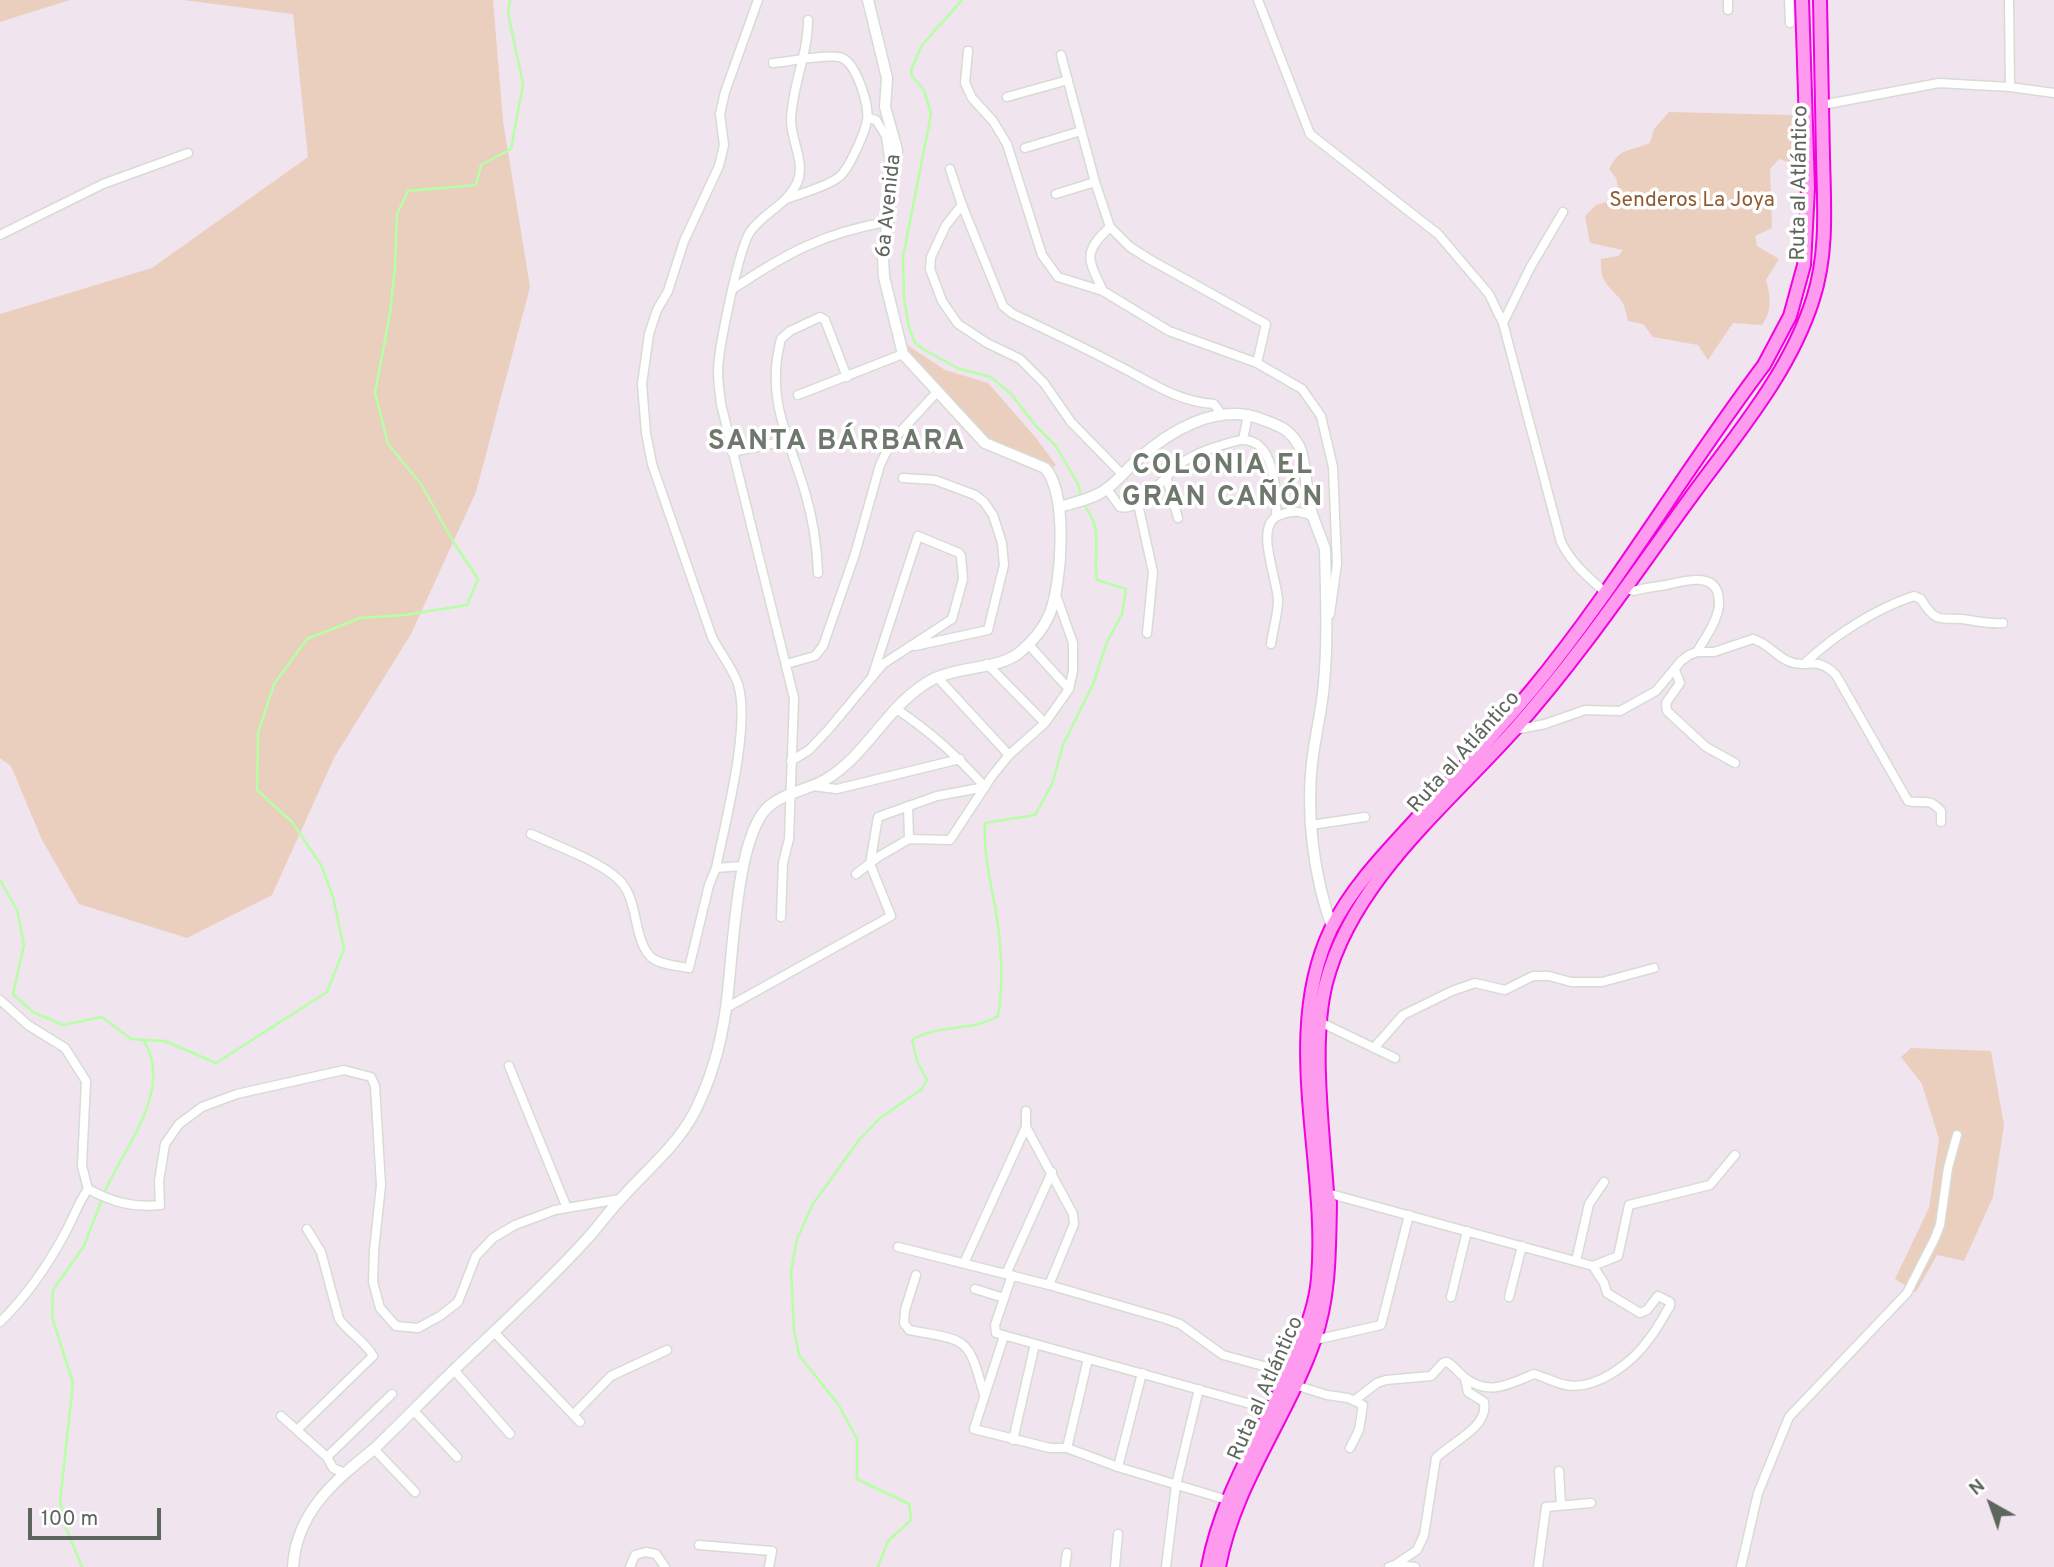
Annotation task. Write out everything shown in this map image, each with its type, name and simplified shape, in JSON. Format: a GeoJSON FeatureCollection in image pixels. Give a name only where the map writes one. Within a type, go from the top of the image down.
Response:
{"type":"FeatureCollection","features":[{"type":"Feature","properties":{"kind":"highway","name":"Ruta al Atlántico"},"geometry":{"type":"LineString","coordinates":[[1219,1567],[1224,1542],[1292,1379],[1318,1280],[1320,1227],[1308,1028],[1310,993],[1323,950],[1332,927],[1352,894],[1378,860],[1531,690],[1606,593],[1764,365],[1790,316],[1804,265],[1808,188],[1802,0]]}},
{"type":"Feature","properties":{"kind":"highway","name":"Ruta al Atlántico"},"geometry":{"type":"LineString","coordinates":[[1208,1567],[1227,1500],[1272,1410],[1315,1340],[1326,1292],[1331,1203],[1327,1193],[1321,1101],[1320,1022],[1325,984],[1336,952],[1357,908],[1409,844],[1514,730],[1562,673],[1626,589],[1776,379],[1800,335],[1814,296],[1822,257],[1824,212],[1820,0]]}},
{"type":"Feature","properties":{"kind":"street"},"geometry":{"type":"LineString","coordinates":[[531,834],[604,869],[619,880],[629,894],[643,943],[652,957],[664,963],[689,968],[709,885],[716,868],[738,753],[741,714],[739,687],[732,669],[712,637],[652,464],[646,433],[642,384],[649,334],[657,310],[668,291],[684,241],[719,166],[724,145],[720,114],[725,92],[758,0]]}},
{"type":"Feature","properties":{"kind":"street","name":"6a Avenida"},"geometry":{"type":"LineString","coordinates":[[867,0],[887,78],[885,107],[895,137],[896,163],[886,222],[884,277],[903,354],[990,446],[1045,468],[1050,473],[1064,506],[1055,592],[1050,613],[1028,644]]}},
{"type":"Feature","properties":{"kind":"street"},"geometry":{"type":"LineString","coordinates":[[1728,0],[1728,10]]}},
{"type":"Feature","properties":{"kind":"street"},"geometry":{"type":"LineString","coordinates":[[1789,0],[1790,23]]}},
{"type":"Feature","properties":{"kind":"street"},"geometry":{"type":"LineString","coordinates":[[2009,0],[2010,87]]}},
{"type":"Feature","properties":{"kind":"street"},"geometry":{"type":"LineString","coordinates":[[1258,1],[1310,134],[1438,234],[1489,294],[1503,323],[1561,542],[1577,567],[1606,593]]}},
{"type":"Feature","properties":{"kind":"street"},"geometry":{"type":"LineString","coordinates":[[789,198],[799,180],[799,162],[791,121],[801,60],[808,41],[808,20]]}},
{"type":"Feature","properties":{"kind":"street"},"geometry":{"type":"LineString","coordinates":[[968,51],[965,83],[972,99],[993,121],[1007,144],[1045,261],[1058,277],[1103,291],[1169,331],[1257,363],[1302,389],[1321,416],[1333,467],[1337,564],[1326,645]]}},
{"type":"Feature","properties":{"kind":"street"},"geometry":{"type":"LineString","coordinates":[[1061,55],[1110,227],[1130,247],[1149,259],[1266,324],[1257,363]]}},
{"type":"Feature","properties":{"kind":"street"},"geometry":{"type":"LineString","coordinates":[[773,63],[834,56],[844,58],[851,65],[862,88],[868,118],[847,168],[840,177],[789,198],[755,225],[747,237],[733,289],[718,372],[721,404],[732,452],[794,698],[789,839],[783,863],[781,917]]}},
{"type":"Feature","properties":{"kind":"street"},"geometry":{"type":"LineString","coordinates":[[1007,97],[1068,80]]}},
{"type":"Feature","properties":{"kind":"street"},"geometry":{"type":"LineString","coordinates":[[1822,105],[1939,83],[2010,87],[2054,93]]}},
{"type":"Feature","properties":{"kind":"street"},"geometry":{"type":"LineString","coordinates":[[868,118],[876,120],[887,136],[892,184]]}},
{"type":"Feature","properties":{"kind":"street"},"geometry":{"type":"LineString","coordinates":[[1025,148],[1082,131]]}},
{"type":"Feature","properties":{"kind":"street"},"geometry":{"type":"LineString","coordinates":[[0,235],[103,184],[188,153]]}},
{"type":"Feature","properties":{"kind":"street"},"geometry":{"type":"LineString","coordinates":[[950,169],[1003,306],[1013,314],[1173,396],[1214,404],[1222,415]]}},
{"type":"Feature","properties":{"kind":"street"},"geometry":{"type":"LineString","coordinates":[[1056,194],[1095,182]]}},
{"type":"Feature","properties":{"kind":"street"},"geometry":{"type":"LineString","coordinates":[[962,205],[946,225],[931,257],[930,269],[949,314],[958,324],[987,343],[1020,359],[1044,383],[1071,422],[1122,474]]}},
{"type":"Feature","properties":{"kind":"street"},"geometry":{"type":"LineString","coordinates":[[1503,323],[1530,268],[1563,212]]}},
{"type":"Feature","properties":{"kind":"street"},"geometry":{"type":"LineString","coordinates":[[733,289],[804,245],[860,227],[886,222]]}},
{"type":"Feature","properties":{"kind":"street"},"geometry":{"type":"LineString","coordinates":[[1103,291],[1089,261],[1089,251],[1110,227]]}},
{"type":"Feature","properties":{"kind":"street"},"geometry":{"type":"LineString","coordinates":[[818,573],[817,547],[809,507],[779,414],[776,388],[781,339],[790,331],[820,317],[825,320],[847,377]]}},
{"type":"Feature","properties":{"kind":"street"},"geometry":{"type":"LineString","coordinates":[[799,395],[903,354]]}},
{"type":"Feature","properties":{"kind":"street"},"geometry":{"type":"LineString","coordinates":[[786,664],[814,656],[823,646],[855,554],[880,464],[891,442],[937,392]]}},
{"type":"Feature","properties":{"kind":"street"},"geometry":{"type":"LineString","coordinates":[[1243,440],[1248,414]]}},
{"type":"Feature","properties":{"kind":"street"},"geometry":{"type":"LineString","coordinates":[[1064,506],[1107,489],[1171,433],[1199,420],[1222,415],[1248,414],[1286,429],[1300,448],[1312,516],[1319,528],[1325,549],[1326,645],[1324,682],[1312,764],[1311,825],[1325,907],[1332,927]]}},
{"type":"Feature","properties":{"kind":"street"},"geometry":{"type":"LineString","coordinates":[[1107,489],[1123,509],[1138,504],[1181,463],[1203,450],[1243,440],[1257,443],[1264,450],[1274,473],[1276,516]]}},
{"type":"Feature","properties":{"kind":"street"},"geometry":{"type":"LineString","coordinates":[[732,452],[786,441]]}},
{"type":"Feature","properties":{"kind":"street"},"geometry":{"type":"LineString","coordinates":[[1166,477],[1178,518]]}},
{"type":"Feature","properties":{"kind":"street"},"geometry":{"type":"LineString","coordinates":[[903,478],[935,480],[979,498],[993,515],[1004,555],[988,630],[909,647]]}},
{"type":"Feature","properties":{"kind":"street"},"geometry":{"type":"LineString","coordinates":[[1138,504],[1153,572],[1147,633]]}},
{"type":"Feature","properties":{"kind":"street"},"geometry":{"type":"LineString","coordinates":[[1271,644],[1278,603],[1266,528],[1276,516],[1292,511],[1312,516]]}},
{"type":"Feature","properties":{"kind":"street"},"geometry":{"type":"LineString","coordinates":[[792,761],[809,750],[891,658],[952,619],[963,579],[961,556],[958,553],[918,536],[872,677]]}},
{"type":"Feature","properties":{"kind":"street"},"geometry":{"type":"LineString","coordinates":[[1626,589],[1633,591],[1689,579],[1701,579],[1709,583],[1717,591],[1720,602],[1717,615],[1697,652]]}},
{"type":"Feature","properties":{"kind":"street"},"geometry":{"type":"LineString","coordinates":[[856,874],[909,839],[950,840],[1009,755],[1045,723],[1069,689],[1073,671],[1073,642],[1055,592]]}},
{"type":"Feature","properties":{"kind":"street"},"geometry":{"type":"LineString","coordinates":[[1806,662],[1822,647],[1867,618],[1914,596],[1922,599],[1929,612],[1950,621],[1968,619],[1983,624],[2003,624]]}},
{"type":"Feature","properties":{"kind":"street"},"geometry":{"type":"LineString","coordinates":[[1514,730],[1545,724],[1585,710],[1620,711],[1656,691],[1681,661],[1697,652],[1714,652],[1753,639],[1770,647],[1787,661],[1822,664],[1836,675],[1908,801],[1925,800],[1934,803],[1941,811],[1941,822]]}},
{"type":"Feature","properties":{"kind":"street"},"geometry":{"type":"LineString","coordinates":[[293,1567],[294,1549],[309,1511],[344,1473],[414,1411],[586,1240],[664,1153],[694,1114],[717,1056],[726,1008],[742,866],[763,812],[791,794],[826,779],[854,757],[902,701],[950,671],[999,663],[1016,655],[1028,644],[1069,689]]}},
{"type":"Feature","properties":{"kind":"street"},"geometry":{"type":"LineString","coordinates":[[987,664],[1045,723]]}},
{"type":"Feature","properties":{"kind":"street"},"geometry":{"type":"LineString","coordinates":[[1675,670],[1679,683],[1666,703],[1667,711],[1706,747],[1735,763]]}},
{"type":"Feature","properties":{"kind":"street"},"geometry":{"type":"LineString","coordinates":[[937,677],[1009,755]]}},
{"type":"Feature","properties":{"kind":"street"},"geometry":{"type":"LineString","coordinates":[[895,708],[924,727],[960,759],[985,787]]}},
{"type":"Feature","properties":{"kind":"street"},"geometry":{"type":"LineString","coordinates":[[811,786],[837,789],[960,759]]}},
{"type":"Feature","properties":{"kind":"street"},"geometry":{"type":"LineString","coordinates":[[726,1008],[891,916],[870,864],[878,817],[937,796],[985,787]]}},
{"type":"Feature","properties":{"kind":"street"},"geometry":{"type":"LineString","coordinates":[[908,806],[909,839]]}},
{"type":"Feature","properties":{"kind":"street"},"geometry":{"type":"LineString","coordinates":[[1311,825],[1366,817]]}},
{"type":"Feature","properties":{"kind":"street"},"geometry":{"type":"LineString","coordinates":[[716,868],[742,866]]}},
{"type":"Feature","properties":{"kind":"street"},"geometry":{"type":"LineString","coordinates":[[1374,1048],[1403,1015],[1475,983],[1504,990],[1532,976],[1549,976],[1570,982],[1602,982],[1654,968]]}},
{"type":"Feature","properties":{"kind":"street"},"geometry":{"type":"LineString","coordinates":[[0,1000],[28,1025],[65,1048],[86,1082],[82,1166],[88,1189],[65,1235],[16,1306],[0,1322]]}},
{"type":"Feature","properties":{"kind":"street"},"geometry":{"type":"LineString","coordinates":[[1320,1022],[1395,1058]]}},
{"type":"Feature","properties":{"kind":"street"},"geometry":{"type":"LineString","coordinates":[[509,1066],[567,1208]]}},
{"type":"Feature","properties":{"kind":"street"},"geometry":{"type":"LineString","coordinates":[[88,1189],[108,1200],[138,1207],[160,1205],[159,1181],[166,1144],[179,1124],[202,1107],[237,1094],[344,1070],[370,1077],[375,1086],[381,1185],[373,1282],[380,1308],[396,1326],[418,1328],[440,1317],[458,1302],[476,1256],[493,1237],[515,1225],[567,1208],[620,1199]]}},
{"type":"Feature","properties":{"kind":"street"},"geometry":{"type":"LineString","coordinates":[[964,1263],[1026,1127],[1026,1111]]}},
{"type":"Feature","properties":{"kind":"street"},"geometry":{"type":"LineString","coordinates":[[1026,1127],[1073,1214],[1074,1224],[1049,1285]]}},
{"type":"Feature","properties":{"kind":"street"},"geometry":{"type":"LineString","coordinates":[[1741,1567],[1758,1493],[1789,1417],[1907,1293],[1935,1238],[1940,1225],[1948,1168],[1957,1135]]}},
{"type":"Feature","properties":{"kind":"street"},"geometry":{"type":"LineString","coordinates":[[1592,1266],[1618,1256],[1629,1205],[1710,1185],[1735,1155]]}},
{"type":"Feature","properties":{"kind":"street"},"geometry":{"type":"LineString","coordinates":[[1052,1172],[1009,1275],[995,1325],[996,1333],[1272,1410]]}},
{"type":"Feature","properties":{"kind":"street"},"geometry":{"type":"LineString","coordinates":[[1576,1261],[1589,1204],[1604,1182]]}},
{"type":"Feature","properties":{"kind":"street"},"geometry":{"type":"LineString","coordinates":[[1327,1193],[1592,1266],[1604,1283],[1607,1293],[1633,1311],[1640,1313],[1647,1310],[1658,1297],[1670,1302],[1650,1339],[1629,1361],[1595,1382],[1566,1385],[1535,1374],[1516,1383],[1492,1389],[1465,1379],[1447,1362],[1431,1376],[1377,1383],[1355,1400]]}},
{"type":"Feature","properties":{"kind":"street"},"geometry":{"type":"LineString","coordinates":[[1315,1340],[1381,1325],[1409,1215]]}},
{"type":"Feature","properties":{"kind":"street"},"geometry":{"type":"LineString","coordinates":[[297,1430],[373,1356],[367,1346],[345,1328],[339,1319],[321,1252],[307,1229]]}},
{"type":"Feature","properties":{"kind":"street"},"geometry":{"type":"LineString","coordinates":[[1451,1297],[1467,1231]]}},
{"type":"Feature","properties":{"kind":"street"},"geometry":{"type":"LineString","coordinates":[[1509,1297],[1522,1246]]}},
{"type":"Feature","properties":{"kind":"street"},"geometry":{"type":"LineString","coordinates":[[898,1247],[1049,1285],[1166,1319],[1180,1324],[1223,1355],[1292,1379],[1327,1395],[1355,1400],[1363,1405],[1363,1410],[1359,1430],[1350,1448]]}},
{"type":"Feature","properties":{"kind":"street"},"geometry":{"type":"LineString","coordinates":[[916,1275],[905,1310],[904,1323],[909,1330],[955,1339],[967,1347],[974,1358],[984,1395]]}},
{"type":"Feature","properties":{"kind":"street"},"geometry":{"type":"LineString","coordinates":[[975,1289],[1004,1298]]}},
{"type":"Feature","properties":{"kind":"street"},"geometry":{"type":"LineString","coordinates":[[494,1332],[580,1422]]}},
{"type":"Feature","properties":{"kind":"street"},"geometry":{"type":"LineString","coordinates":[[1004,1336],[974,1429],[1050,1448],[1067,1448],[1118,1467],[1227,1500]]}},
{"type":"Feature","properties":{"kind":"street"},"geometry":{"type":"LineString","coordinates":[[1013,1440],[1035,1345]]}},
{"type":"Feature","properties":{"kind":"street"},"geometry":{"type":"LineString","coordinates":[[573,1415],[611,1376],[667,1350]]}},
{"type":"Feature","properties":{"kind":"street"},"geometry":{"type":"LineString","coordinates":[[1067,1448],[1088,1359]]}},
{"type":"Feature","properties":{"kind":"street"},"geometry":{"type":"LineString","coordinates":[[454,1370],[510,1434]]}},
{"type":"Feature","properties":{"kind":"street"},"geometry":{"type":"LineString","coordinates":[[1118,1467],[1142,1373]]}},
{"type":"Feature","properties":{"kind":"street"},"geometry":{"type":"LineString","coordinates":[[1392,1566],[1417,1549],[1424,1535],[1436,1458],[1483,1416],[1484,1402],[1468,1392],[1465,1379]]}},
{"type":"Feature","properties":{"kind":"street"},"geometry":{"type":"LineString","coordinates":[[1166,1567],[1176,1485],[1199,1389]]}},
{"type":"Feature","properties":{"kind":"street"},"geometry":{"type":"LineString","coordinates":[[327,1457],[392,1394]]}},
{"type":"Feature","properties":{"kind":"street"},"geometry":{"type":"LineString","coordinates":[[414,1411],[457,1457]]}},
{"type":"Feature","properties":{"kind":"street"},"geometry":{"type":"LineString","coordinates":[[281,1416],[327,1457],[333,1468],[344,1473]]}},
{"type":"Feature","properties":{"kind":"street"},"geometry":{"type":"LineString","coordinates":[[374,1449],[415,1492]]}},
{"type":"Feature","properties":{"kind":"street"},"geometry":{"type":"LineString","coordinates":[[1559,1471],[1561,1505]]}},
{"type":"Feature","properties":{"kind":"street"},"geometry":{"type":"LineString","coordinates":[[1538,1567],[1546,1507],[1591,1503]]}},
{"type":"Feature","properties":{"kind":"street"},"geometry":{"type":"LineString","coordinates":[[1115,1567],[1118,1534]]}},
{"type":"Feature","properties":{"kind":"street"},"geometry":{"type":"LineString","coordinates":[[699,1545],[772,1552],[769,1567]]}},
{"type":"Feature","properties":{"kind":"street"},"geometry":{"type":"LineString","coordinates":[[630,1567],[635,1555],[646,1552],[656,1554],[665,1567]]}},
{"type":"Feature","properties":{"kind":"street"},"geometry":{"type":"LineString","coordinates":[[1065,1567],[1067,1553]]}},
{"type":"Feature","properties":{"kind":"street"},"geometry":{"type":"LineString","coordinates":[[1392,1566],[1415,1567]]}},
{"type":"Feature","properties":{"kind":"green space"},"geometry":{"type":"Polygon","coordinates":[[[0,0],[70,0],[0,22],[0,0]]]}},
{"type":"Feature","properties":{"kind":"green space"},"geometry":{"type":"Polygon","coordinates":[[[183,0],[493,0],[503,121],[530,287],[476,492],[411,634],[334,758],[272,895],[187,938],[79,904],[42,840],[11,766],[0,758],[0,314],[152,268],[308,157],[293,14],[183,0]]]}},
{"type":"Feature","properties":{"kind":"green space","name":"Senderos La Joya"},"geometry":{"type":"Polygon","coordinates":[[[1669,112],[1792,115],[1791,163],[1779,159],[1770,169],[1772,228],[1755,236],[1757,246],[1779,259],[1766,280],[1770,298],[1768,314],[1762,325],[1733,323],[1708,360],[1698,345],[1653,337],[1643,324],[1628,321],[1623,304],[1605,282],[1601,267],[1601,259],[1618,256],[1623,250],[1590,243],[1585,216],[1596,205],[1620,198],[1616,178],[1609,169],[1621,153],[1650,143],[1654,129],[1669,112]]]}},
{"type":"Feature","properties":{"kind":"green space"},"geometry":{"type":"Polygon","coordinates":[[[907,345],[945,370],[988,383],[1056,465],[1051,469],[985,441],[905,349],[907,345]]]}},
{"type":"Feature","properties":{"kind":"green space"},"geometry":{"type":"Polygon","coordinates":[[[1911,1048],[1991,1051],[2004,1125],[1993,1197],[1964,1261],[1937,1255],[1916,1292],[1895,1279],[1929,1208],[1939,1139],[1922,1084],[1901,1057],[1911,1048]]]}},
{"type":"Feature","properties":{"kind":"waterway"},"geometry":{"type":"LineString","coordinates":[[0,880],[17,910],[24,945],[13,994],[33,1012],[63,1025],[102,1017],[131,1039],[165,1041],[216,1063],[327,992],[344,949],[333,897],[321,865],[292,822],[257,790],[258,733],[274,684],[307,639],[360,618],[405,615],[467,605],[478,579],[421,484],[388,444],[375,393],[390,313],[397,214],[408,191],[476,185],[481,165],[511,149],[523,84],[508,13],[510,0]]}},
{"type":"Feature","properties":{"kind":"waterway"},"geometry":{"type":"LineString","coordinates":[[962,0],[922,45],[911,70],[912,76],[924,90],[931,114],[903,257],[904,298],[909,327],[915,343],[923,349],[959,369],[991,377],[1012,395],[1035,425],[1056,446],[1079,486],[1081,496]]}},
{"type":"Feature","properties":{"kind":"waterway"},"geometry":{"type":"LineString","coordinates":[[878,1567],[888,1541],[911,1520],[909,1504],[857,1479],[857,1439],[838,1404],[799,1355],[794,1330],[791,1271],[797,1239],[813,1204],[859,1140],[880,1118],[922,1089],[927,1080],[917,1061],[912,1040],[933,1031],[976,1025],[998,1016],[1001,989],[1000,947],[986,854],[985,823],[1035,815],[1052,784],[1063,745],[1094,682],[1106,644],[1122,614],[1126,589],[1097,580],[1096,530],[1083,502]]}},
{"type":"Feature","properties":{"kind":"waterway"},"geometry":{"type":"LineString","coordinates":[[104,1193],[133,1139],[150,1099],[152,1060],[144,1041]]}},
{"type":"Feature","properties":{"kind":"waterway"},"geometry":{"type":"LineString","coordinates":[[82,1567],[66,1528],[60,1502],[73,1383],[52,1317],[53,1290],[84,1246],[102,1199]]}},
{"type":"Feature","properties":{"kind":"district","name":"SANTA BÁRBARA"},"geometry":{"type":"Point","coordinates":[837,443]}},
{"type":"Feature","properties":{"kind":"district","name":"COLONIA EL GRAN CAÑÓN"},"geometry":{"type":"Point","coordinates":[1223,483]}}]}
